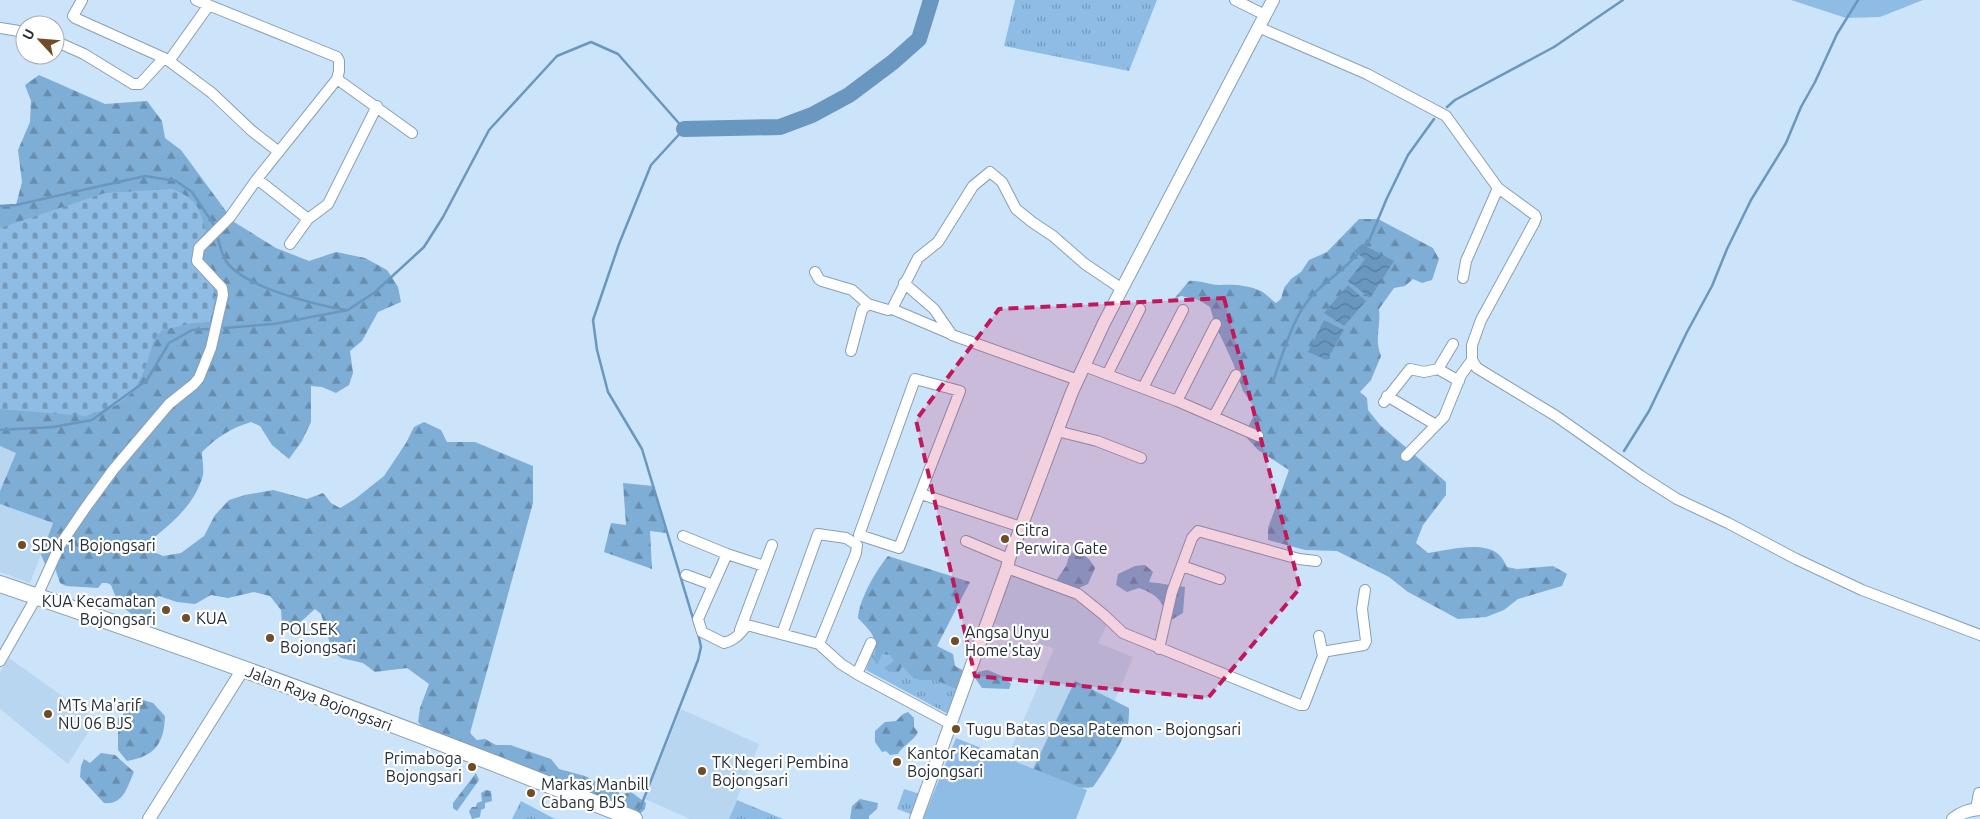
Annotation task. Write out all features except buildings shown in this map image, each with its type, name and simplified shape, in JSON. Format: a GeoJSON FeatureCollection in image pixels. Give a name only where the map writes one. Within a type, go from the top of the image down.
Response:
{"type":"FeatureCollection","features":[{"type":"Feature","properties":{"kind":"main road","name":"Jalan Raya Bojongsari"},"geometry":{"type":"LineString","coordinates":[[0,584],[243,669],[523,774],[634,819]]}},
{"type":"Feature","properties":{"kind":"street"},"geometry":{"type":"LineString","coordinates":[[82,0],[73,16],[74,18],[167,60],[207,89],[252,131],[279,152]]}},
{"type":"Feature","properties":{"kind":"street"},"geometry":{"type":"LineString","coordinates":[[0,661],[37,596],[60,545],[113,470],[169,404],[199,378],[211,348],[223,294],[222,288],[197,261],[197,253],[202,244],[230,217],[257,179],[337,79],[340,65],[337,57],[196,0]]}},
{"type":"Feature","properties":{"kind":"street"},"geometry":{"type":"LineString","coordinates":[[1235,0],[1265,15]]}},
{"type":"Feature","properties":{"kind":"street"},"geometry":{"type":"LineString","coordinates":[[916,819],[1021,527],[1084,366],[1122,289],[1273,0]]}},
{"type":"Feature","properties":{"kind":"street"},"geometry":{"type":"LineString","coordinates":[[65,45],[84,54],[135,85],[140,84],[167,60],[209,5]]}},
{"type":"Feature","properties":{"kind":"street"},"geometry":{"type":"LineString","coordinates":[[1258,27],[1367,74],[1446,116],[1498,188],[1536,218],[1486,310],[1472,345],[1472,360],[1477,368],[1556,416],[1677,499],[1862,590],[1980,636]]}},
{"type":"Feature","properties":{"kind":"street"},"geometry":{"type":"LineString","coordinates":[[0,28],[15,30]]}},
{"type":"Feature","properties":{"kind":"street"},"geometry":{"type":"LineString","coordinates":[[337,79],[412,133]]}},
{"type":"Feature","properties":{"kind":"street"},"geometry":{"type":"LineString","coordinates":[[290,244],[308,219],[328,204],[377,106]]}},
{"type":"Feature","properties":{"kind":"street"},"geometry":{"type":"LineString","coordinates":[[892,309],[904,282],[918,258],[938,242],[973,186],[990,172],[1002,182],[1016,209],[1053,236],[1085,264],[1122,289]]}},
{"type":"Feature","properties":{"kind":"street"},"geometry":{"type":"LineString","coordinates":[[257,179],[308,219]]}},
{"type":"Feature","properties":{"kind":"street"},"geometry":{"type":"LineString","coordinates":[[1462,278],[1466,261],[1498,188]]}},
{"type":"Feature","properties":{"kind":"street"},"geometry":{"type":"LineString","coordinates":[[815,272],[822,281],[852,290],[868,304],[888,310],[892,309],[952,335],[1078,380]]}},
{"type":"Feature","properties":{"kind":"street"},"geometry":{"type":"LineString","coordinates":[[904,282],[934,309],[952,335]]}},
{"type":"Feature","properties":{"kind":"street"},"geometry":{"type":"LineString","coordinates":[[851,351],[862,310],[868,304]]}},
{"type":"Feature","properties":{"kind":"street"},"geometry":{"type":"LineString","coordinates":[[1107,375],[1140,309]]}},
{"type":"Feature","properties":{"kind":"street"},"geometry":{"type":"LineString","coordinates":[[1143,388],[1183,310]]}},
{"type":"Feature","properties":{"kind":"street"},"geometry":{"type":"LineString","coordinates":[[1177,401],[1216,324]]}},
{"type":"Feature","properties":{"kind":"street"},"geometry":{"type":"LineString","coordinates":[[1438,369],[1453,344]]}},
{"type":"Feature","properties":{"kind":"street"},"geometry":{"type":"LineString","coordinates":[[1406,456],[1447,412],[1460,376],[1472,360]]}},
{"type":"Feature","properties":{"kind":"street"},"geometry":{"type":"LineString","coordinates":[[1084,366],[1177,401],[1258,436]]}},
{"type":"Feature","properties":{"kind":"street"},"geometry":{"type":"LineString","coordinates":[[1436,425],[1386,399],[1410,369],[1424,372],[1438,369],[1459,381]]}},
{"type":"Feature","properties":{"kind":"street"},"geometry":{"type":"LineString","coordinates":[[1214,416],[1236,375]]}},
{"type":"Feature","properties":{"kind":"street"},"geometry":{"type":"LineString","coordinates":[[915,379],[960,391],[921,494],[899,548],[860,535],[915,379]]}},
{"type":"Feature","properties":{"kind":"street"},"geometry":{"type":"LineString","coordinates":[[1057,431],[1098,441],[1141,458]]}},
{"type":"Feature","properties":{"kind":"street"},"geometry":{"type":"LineString","coordinates":[[921,494],[1021,527]]}},
{"type":"Feature","properties":{"kind":"street"},"geometry":{"type":"LineString","coordinates":[[1159,649],[1172,592],[1192,538],[1198,531],[1299,559],[1316,561]]}},
{"type":"Feature","properties":{"kind":"street"},"geometry":{"type":"LineString","coordinates":[[782,634],[818,534],[846,538],[857,545],[856,553],[819,644]]}},
{"type":"Feature","properties":{"kind":"street"},"geometry":{"type":"LineString","coordinates":[[683,536],[726,554],[764,566]]}},
{"type":"Feature","properties":{"kind":"street"},"geometry":{"type":"LineString","coordinates":[[966,541],[1008,564],[1078,594],[1104,615],[1122,633],[1300,706],[1304,705],[1323,656],[1319,636]]}},
{"type":"Feature","properties":{"kind":"street"},"geometry":{"type":"LineString","coordinates":[[737,638],[772,546]]}},
{"type":"Feature","properties":{"kind":"street"},"geometry":{"type":"LineString","coordinates":[[726,554],[698,619],[702,632],[724,643],[737,638],[747,625],[819,644],[841,664],[857,674],[951,724]]}},
{"type":"Feature","properties":{"kind":"street"},"geometry":{"type":"LineString","coordinates":[[1182,566],[1220,580]]}},
{"type":"Feature","properties":{"kind":"street"},"geometry":{"type":"LineString","coordinates":[[686,575],[713,585]]}},
{"type":"Feature","properties":{"kind":"street"},"geometry":{"type":"LineString","coordinates":[[1322,652],[1364,645],[1366,641],[1362,609],[1364,590]]}},
{"type":"Feature","properties":{"kind":"street"},"geometry":{"type":"LineString","coordinates":[[857,674],[871,643]]}},
{"type":"Feature","properties":{"kind":"street"},"geometry":{"type":"LineString","coordinates":[[149,819],[243,669]]}},
{"type":"Feature","properties":{"kind":"street"},"geometry":{"type":"LineString","coordinates":[[1953,819],[1961,813],[1978,807],[1979,793]]}},
{"type":"Feature","properties":{"kind":"highlighted area"},"geometry":{"type":"Polygon","coordinates":[[[1224,298],[1300,588],[1208,698],[975,676],[916,420],[999,309],[1224,298]]]}},
{"type":"Feature","properties":{"kind":"shaded area"},"geometry":{"type":"Polygon","coordinates":[[[0,446],[16,453],[0,491],[0,446]]]}},
{"type":"Feature","properties":{"kind":"shaded area","name":"SDN 1 Bojongsari"},"geometry":{"type":"Polygon","coordinates":[[[0,504],[53,523],[30,583],[0,572],[0,504]]]}},
{"type":"Feature","properties":{"kind":"shaded area"},"geometry":{"type":"Polygon","coordinates":[[[1010,573],[1075,596],[1107,625],[1098,643],[1133,657],[1114,703],[1047,774],[1007,758],[1054,649],[988,621],[1010,573]]]}},
{"type":"Feature","properties":{"kind":"shaded area","name":"MTs Ma'arif NU 06 BJS"},"geometry":{"type":"Polygon","coordinates":[[[9,658],[96,720],[68,764],[0,709],[0,672],[9,658]]]}},
{"type":"Feature","properties":{"kind":"shaded area","name":"TK Negeri Pembina Bojongsari"},"geometry":{"type":"Polygon","coordinates":[[[681,709],[759,744],[729,819],[690,819],[645,799],[681,709]]]}},
{"type":"Feature","properties":{"kind":"green space"},"geometry":{"type":"Polygon","coordinates":[[[1015,0],[1157,0],[1129,71],[1004,46],[1015,0]]]}},
{"type":"Feature","properties":{"kind":"green space"},"geometry":{"type":"Polygon","coordinates":[[[1791,0],[1923,0],[1880,17],[1846,18],[1791,0]]]}},
{"type":"Feature","properties":{"kind":"green space"},"geometry":{"type":"Polygon","coordinates":[[[39,75],[105,104],[147,101],[162,121],[165,138],[181,150],[234,222],[276,248],[309,261],[336,252],[365,258],[387,270],[398,287],[401,302],[378,312],[362,341],[350,351],[353,373],[349,385],[336,393],[322,387],[311,386],[311,422],[302,441],[289,459],[272,445],[260,426],[251,422],[219,437],[202,452],[203,475],[191,501],[156,536],[156,553],[163,556],[181,553],[204,536],[215,515],[229,500],[245,495],[273,490],[307,499],[323,493],[331,503],[340,508],[355,499],[384,476],[406,443],[414,427],[424,422],[441,430],[447,442],[475,442],[533,466],[533,503],[470,733],[477,740],[485,739],[496,745],[510,745],[551,759],[559,769],[585,776],[595,781],[605,779],[615,786],[620,795],[631,792],[646,803],[645,809],[638,816],[431,735],[430,729],[423,727],[418,722],[420,708],[429,684],[407,668],[375,672],[363,663],[341,658],[332,650],[321,614],[315,609],[295,627],[289,627],[282,623],[281,610],[270,596],[254,592],[228,598],[211,595],[195,604],[177,602],[159,596],[154,599],[151,610],[154,623],[145,625],[118,603],[111,585],[107,583],[102,583],[98,588],[66,586],[60,583],[55,568],[45,564],[41,555],[53,523],[0,504],[0,491],[16,453],[0,446],[0,206],[16,205],[22,182],[18,150],[30,122],[31,101],[25,85],[39,75]]]}},
{"type":"Feature","properties":{"kind":"green space"},"geometry":{"type":"Polygon","coordinates":[[[173,189],[188,197],[196,205],[206,231],[197,242],[192,256],[195,265],[208,278],[213,288],[214,302],[210,322],[193,323],[162,330],[154,340],[145,369],[133,392],[117,405],[86,416],[0,409],[0,228],[105,193],[173,189]]]}},
{"type":"Feature","properties":{"kind":"green space"},"geometry":{"type":"Polygon","coordinates":[[[1359,219],[1378,219],[1433,248],[1439,259],[1432,280],[1422,283],[1413,279],[1405,286],[1394,288],[1379,309],[1378,344],[1381,356],[1371,380],[1360,392],[1367,398],[1368,410],[1380,425],[1446,482],[1446,495],[1423,525],[1416,543],[1428,553],[1467,547],[1487,548],[1501,557],[1507,567],[1517,569],[1553,566],[1567,574],[1562,586],[1518,599],[1504,610],[1486,617],[1458,619],[1408,592],[1389,577],[1337,551],[1305,550],[1268,540],[1268,528],[1289,470],[1258,450],[1244,435],[1253,417],[1252,404],[1243,391],[1233,363],[1215,324],[1210,307],[1199,300],[1181,296],[1174,299],[1189,281],[1193,281],[1215,285],[1251,287],[1263,292],[1276,303],[1281,299],[1284,288],[1291,279],[1301,272],[1309,260],[1327,252],[1359,219]]]}},
{"type":"Feature","properties":{"kind":"green space"},"geometry":{"type":"Polygon","coordinates":[[[623,483],[653,486],[666,533],[650,531],[652,569],[604,552],[611,523],[626,525],[623,483]]]}},
{"type":"Feature","properties":{"kind":"green space"},"geometry":{"type":"Polygon","coordinates":[[[1079,552],[1089,559],[1095,568],[1088,584],[1077,589],[1055,582],[1066,566],[1070,553],[1079,552]]]}},
{"type":"Feature","properties":{"kind":"green space"},"geometry":{"type":"Polygon","coordinates":[[[888,556],[970,582],[937,646],[953,654],[955,666],[966,672],[960,689],[936,680],[916,679],[902,666],[899,672],[891,672],[884,668],[894,661],[890,655],[882,654],[877,665],[874,660],[875,641],[858,618],[861,603],[869,586],[888,556]]]}},
{"type":"Feature","properties":{"kind":"green space"},"geometry":{"type":"Polygon","coordinates":[[[1145,565],[1153,572],[1149,582],[1185,587],[1183,613],[1171,620],[1162,603],[1155,596],[1139,588],[1127,592],[1116,585],[1118,574],[1135,566],[1145,565]]]}},
{"type":"Feature","properties":{"kind":"green space"},"geometry":{"type":"Polygon","coordinates":[[[875,646],[961,680],[948,714],[866,670],[875,646]]]}},
{"type":"Feature","properties":{"kind":"green space"},"geometry":{"type":"Polygon","coordinates":[[[988,670],[1004,677],[1011,684],[1009,689],[982,688],[975,678],[978,672],[988,670]]]}},
{"type":"Feature","properties":{"kind":"green space"},"geometry":{"type":"Polygon","coordinates":[[[1075,681],[1129,708],[1128,724],[1123,738],[1093,787],[1069,786],[1033,769],[1075,681]]]}},
{"type":"Feature","properties":{"kind":"green space"},"geometry":{"type":"Polygon","coordinates":[[[143,700],[153,703],[165,716],[163,734],[151,752],[137,759],[127,761],[118,750],[118,718],[143,700]]]}},
{"type":"Feature","properties":{"kind":"green space"},"geometry":{"type":"Polygon","coordinates":[[[908,712],[914,718],[914,727],[918,732],[898,754],[890,755],[886,751],[882,752],[875,742],[875,731],[885,722],[896,721],[908,712]]]}},
{"type":"Feature","properties":{"kind":"green space"},"geometry":{"type":"Polygon","coordinates":[[[956,738],[1087,790],[1076,819],[923,819],[956,738]]]}},
{"type":"Feature","properties":{"kind":"green space"},"geometry":{"type":"Polygon","coordinates":[[[101,753],[115,755],[134,772],[124,794],[111,803],[104,803],[80,777],[84,759],[90,763],[101,753]]]}},
{"type":"Feature","properties":{"kind":"green space"},"geometry":{"type":"Polygon","coordinates":[[[476,773],[479,780],[457,811],[453,808],[453,803],[476,773]]]}},
{"type":"Feature","properties":{"kind":"green space"},"geometry":{"type":"Polygon","coordinates":[[[904,789],[920,794],[913,815],[897,809],[904,789]]]}},
{"type":"Feature","properties":{"kind":"green space"},"geometry":{"type":"Polygon","coordinates":[[[486,790],[491,791],[492,801],[485,803],[485,808],[481,810],[480,817],[472,819],[469,811],[482,801],[481,793],[486,790]]]}},
{"type":"Feature","properties":{"kind":"green space"},"geometry":{"type":"Polygon","coordinates":[[[860,799],[878,803],[877,809],[869,816],[869,819],[850,819],[852,806],[860,799]]]}},
{"type":"Feature","properties":{"kind":"green space"},"geometry":{"type":"Polygon","coordinates":[[[737,800],[783,819],[729,819],[737,800]]]}},
{"type":"Feature","properties":{"kind":"green space"},"geometry":{"type":"Polygon","coordinates":[[[521,801],[555,819],[512,819],[521,801]]]}},
{"type":"Feature","properties":{"kind":"water"},"geometry":{"type":"Polygon","coordinates":[[[1362,244],[1394,261],[1370,298],[1348,281],[1365,259],[1354,251],[1362,244]]]}},
{"type":"Feature","properties":{"kind":"water"},"geometry":{"type":"Polygon","coordinates":[[[1348,285],[1366,301],[1344,326],[1324,313],[1348,285]]]}},
{"type":"Feature","properties":{"kind":"water"},"geometry":{"type":"Polygon","coordinates":[[[1324,320],[1344,330],[1327,360],[1308,352],[1324,320]]]}},
{"type":"Feature","properties":{"kind":"waterway"},"geometry":{"type":"LineString","coordinates":[[684,129],[780,127],[812,115],[849,95],[893,62],[919,39],[931,0]]}},
{"type":"Feature","properties":{"kind":"waterway"},"geometry":{"type":"LineString","coordinates":[[1447,107],[1455,100],[1554,47],[1623,0]]}},
{"type":"Feature","properties":{"kind":"waterway"},"geometry":{"type":"LineString","coordinates":[[1624,451],[1649,411],[1687,332],[1712,286],[1727,249],[1751,200],[1786,143],[1801,107],[1837,34],[1858,0]]}},
{"type":"Feature","properties":{"kind":"waterway"},"geometry":{"type":"LineString","coordinates":[[224,328],[274,324],[348,310],[375,292],[424,247],[443,217],[489,130],[557,56],[591,42],[618,54],[684,129],[651,165],[619,244],[593,320],[597,350],[608,392],[642,449],[695,625]]}},
{"type":"Feature","properties":{"kind":"waterway"},"geometry":{"type":"LineString","coordinates":[[1364,246],[1369,241],[1408,155],[1434,119]]}},
{"type":"Feature","properties":{"kind":"waterway"},"geometry":{"type":"LineString","coordinates":[[0,206],[16,205],[145,176],[176,181],[192,192],[214,225]]}},
{"type":"Feature","properties":{"kind":"waterway"},"geometry":{"type":"LineString","coordinates":[[218,239],[226,261],[248,279],[264,287],[299,299],[346,310]]}},
{"type":"Feature","properties":{"kind":"waterway"},"geometry":{"type":"LineString","coordinates":[[1273,381],[1291,332],[1304,306],[1316,291],[1346,266],[1359,252]]}},
{"type":"Feature","properties":{"kind":"waterway"},"geometry":{"type":"LineString","coordinates":[[0,430],[53,427],[92,420],[147,380],[169,343],[192,330],[208,329]]}},
{"type":"Feature","properties":{"kind":"waterway"},"geometry":{"type":"LineString","coordinates":[[636,814],[641,806],[698,660],[701,647],[698,633]]}},
{"type":"Feature","properties":{"kind":"place","name":"Citra Perwira Gate"},"geometry":{"type":"Point","coordinates":[1005,539]}},
{"type":"Feature","properties":{"kind":"place","name":"SDN 1 Bojongsari"},"geometry":{"type":"Point","coordinates":[22,545]}},
{"type":"Feature","properties":{"kind":"place","name":"KUA Kecamatan Bojongsari"},"geometry":{"type":"Point","coordinates":[166,610]}},
{"type":"Feature","properties":{"kind":"place","name":"KUA"},"geometry":{"type":"Point","coordinates":[186,618]}},
{"type":"Feature","properties":{"kind":"place","name":"POLSEK Bojongsari"},"geometry":{"type":"Point","coordinates":[270,638]}},
{"type":"Feature","properties":{"kind":"place","name":"Angsa Unyu Home'stay"},"geometry":{"type":"Point","coordinates":[955,641]}},
{"type":"Feature","properties":{"kind":"place","name":"MTs Ma'arif NU 06 BJS"},"geometry":{"type":"Point","coordinates":[48,714]}},
{"type":"Feature","properties":{"kind":"place","name":"Tugu Batas Desa Patemon - Bojongsari"},"geometry":{"type":"Point","coordinates":[956,729]}},
{"type":"Feature","properties":{"kind":"place","name":"Kantor Kecamatan Bojongsari"},"geometry":{"type":"Point","coordinates":[897,762]}},
{"type":"Feature","properties":{"kind":"place","name":"Primaboga Bojongsari"},"geometry":{"type":"Point","coordinates":[472,767]}},
{"type":"Feature","properties":{"kind":"place","name":"TK Negeri Pembina Bojongsari"},"geometry":{"type":"Point","coordinates":[702,771]}},
{"type":"Feature","properties":{"kind":"place","name":"Markas Manbill Cabang BJS"},"geometry":{"type":"Point","coordinates":[531,793]}}]}
